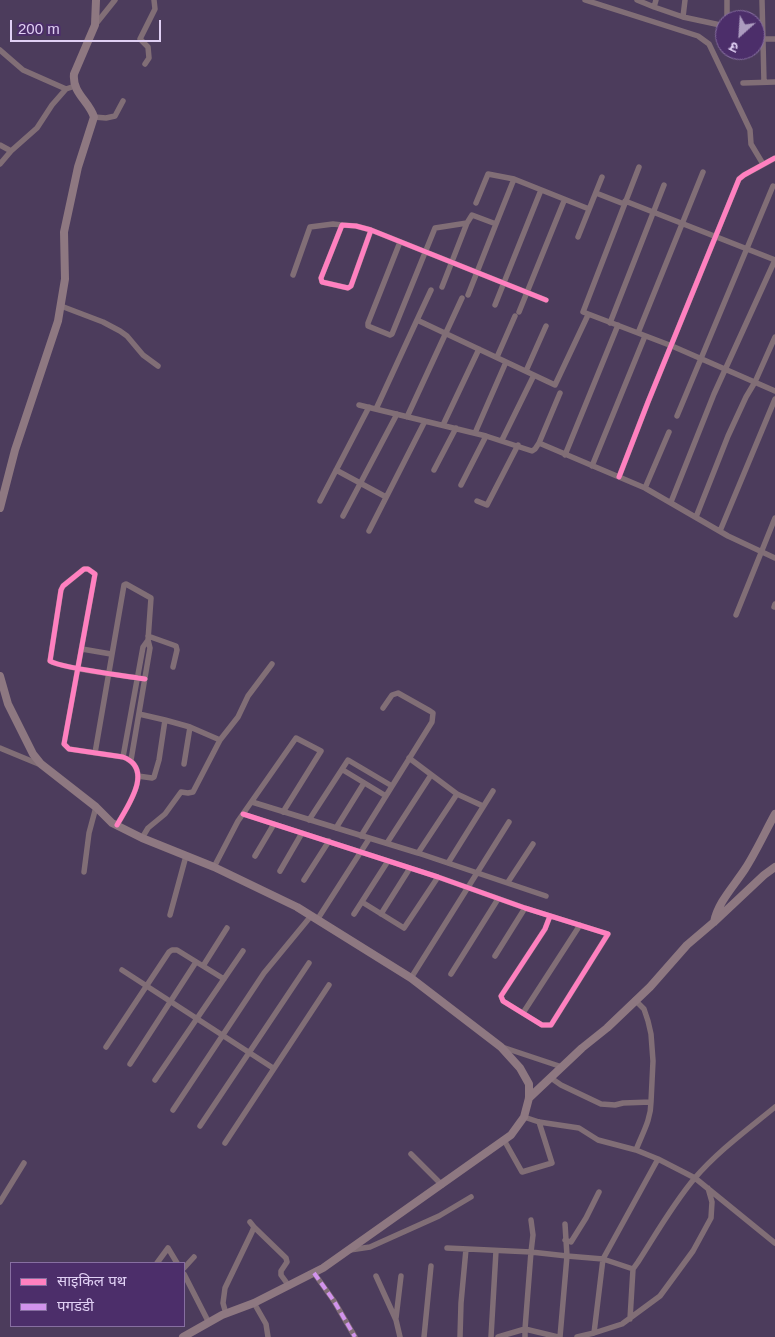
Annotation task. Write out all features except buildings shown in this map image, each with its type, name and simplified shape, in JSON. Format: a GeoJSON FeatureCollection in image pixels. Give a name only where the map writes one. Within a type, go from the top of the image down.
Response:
{"type":"FeatureCollection","features":[{"type":"Feature","properties":{"kind":"main road"},"geometry":{"type":"LineString","coordinates":[[0,508],[15,450],[58,322],[65,279],[64,242],[66,222],[78,168],[94,117],[92,111],[77,92],[74,74],[95,26],[96,0]]}},
{"type":"Feature","properties":{"kind":"main road"},"geometry":{"type":"LineString","coordinates":[[0,676],[8,704],[27,743],[43,766],[96,807],[104,816],[142,838],[214,867],[297,907],[411,978],[501,1047],[520,1068],[529,1084],[529,1098],[524,1117],[511,1135],[314,1273],[254,1303],[226,1314],[183,1337]]}},
{"type":"Feature","properties":{"kind":"main road"},"geometry":{"type":"LineString","coordinates":[[0,706],[8,704]]}},
{"type":"Feature","properties":{"kind":"main road"},"geometry":{"type":"LineString","coordinates":[[714,922],[715,914],[746,868],[775,814]]}},
{"type":"Feature","properties":{"kind":"main road"},"geometry":{"type":"LineString","coordinates":[[529,1098],[650,987],[687,945],[775,867]]}},
{"type":"Feature","properties":{"kind":"street"},"geometry":{"type":"LineString","coordinates":[[95,26],[116,0]]}},
{"type":"Feature","properties":{"kind":"street"},"geometry":{"type":"LineString","coordinates":[[146,64],[149,58],[148,47],[140,39],[155,9],[154,0]]}},
{"type":"Feature","properties":{"kind":"street"},"geometry":{"type":"LineString","coordinates":[[585,0],[698,36],[709,44],[750,130],[751,144],[765,163]]}},
{"type":"Feature","properties":{"kind":"street"},"geometry":{"type":"LineString","coordinates":[[637,0],[683,17],[715,24]]}},
{"type":"Feature","properties":{"kind":"street"},"geometry":{"type":"LineString","coordinates":[[654,7],[656,0]]}},
{"type":"Feature","properties":{"kind":"street"},"geometry":{"type":"LineString","coordinates":[[683,17],[685,0]]}},
{"type":"Feature","properties":{"kind":"street"},"geometry":{"type":"LineString","coordinates":[[0,50],[23,70],[66,89]]}},
{"type":"Feature","properties":{"kind":"street"},"geometry":{"type":"LineString","coordinates":[[763,60],[764,82]]}},
{"type":"Feature","properties":{"kind":"street"},"geometry":{"type":"LineString","coordinates":[[743,82],[775,82]]}},
{"type":"Feature","properties":{"kind":"street"},"geometry":{"type":"LineString","coordinates":[[0,164],[11,151],[31,135],[66,89],[75,86]]}},
{"type":"Feature","properties":{"kind":"street"},"geometry":{"type":"LineString","coordinates":[[94,117],[106,118],[115,116],[123,101]]}},
{"type":"Feature","properties":{"kind":"street"},"geometry":{"type":"LineString","coordinates":[[0,146],[11,151]]}},
{"type":"Feature","properties":{"kind":"street"},"geometry":{"type":"LineString","coordinates":[[619,477],[739,179],[775,158]]}},
{"type":"Feature","properties":{"kind":"street"},"geometry":{"type":"LineString","coordinates":[[639,167],[583,312],[672,346],[775,391]]}},
{"type":"Feature","properties":{"kind":"street"},"geometry":{"type":"LineString","coordinates":[[638,333],[703,172]]}},
{"type":"Feature","properties":{"kind":"street"},"geometry":{"type":"LineString","coordinates":[[476,203],[488,174],[514,180],[588,210]]}},
{"type":"Feature","properties":{"kind":"street"},"geometry":{"type":"LineString","coordinates":[[578,237],[602,177]]}},
{"type":"Feature","properties":{"kind":"street"},"geometry":{"type":"LineString","coordinates":[[407,417],[477,273],[514,180]]}},
{"type":"Feature","properties":{"kind":"street"},"geometry":{"type":"LineString","coordinates":[[610,323],[664,184]]}},
{"type":"Feature","properties":{"kind":"street"},"geometry":{"type":"LineString","coordinates":[[676,416],[773,186]]}},
{"type":"Feature","properties":{"kind":"street"},"geometry":{"type":"LineString","coordinates":[[495,305],[541,190]]}},
{"type":"Feature","properties":{"kind":"street"},"geometry":{"type":"LineString","coordinates":[[596,193],[653,212],[775,260],[714,394],[671,502]]}},
{"type":"Feature","properties":{"kind":"street"},"geometry":{"type":"LineString","coordinates":[[497,357],[527,292],[564,201]]}},
{"type":"Feature","properties":{"kind":"street"},"geometry":{"type":"LineString","coordinates":[[442,287],[467,223],[472,215],[496,224]]}},
{"type":"Feature","properties":{"kind":"street"},"geometry":{"type":"LineString","coordinates":[[400,242],[368,323],[368,326],[390,335],[435,228],[467,223]]}},
{"type":"Feature","properties":{"kind":"street"},"geometry":{"type":"LineString","coordinates":[[293,275],[310,227],[333,224],[356,226],[371,230],[546,300]]}},
{"type":"Feature","properties":{"kind":"street"},"geometry":{"type":"LineString","coordinates":[[342,225],[320,278],[322,282],[348,288],[351,286],[371,230]]}},
{"type":"Feature","properties":{"kind":"street"},"geometry":{"type":"LineString","coordinates":[[320,501],[373,408],[431,290]]}},
{"type":"Feature","properties":{"kind":"street"},"geometry":{"type":"LineString","coordinates":[[61,306],[103,322],[120,331],[127,336],[143,356],[158,366]]}},
{"type":"Feature","properties":{"kind":"street"},"geometry":{"type":"LineString","coordinates":[[417,320],[555,384],[588,314]]}},
{"type":"Feature","properties":{"kind":"street"},"geometry":{"type":"LineString","coordinates":[[565,454],[618,325]]}},
{"type":"Feature","properties":{"kind":"street"},"geometry":{"type":"LineString","coordinates":[[526,371],[546,326]]}},
{"type":"Feature","properties":{"kind":"street"},"geometry":{"type":"LineString","coordinates":[[592,466],[645,336]]}},
{"type":"Feature","properties":{"kind":"street"},"geometry":{"type":"LineString","coordinates":[[696,517],[728,436],[775,337]]}},
{"type":"Feature","properties":{"kind":"street"},"geometry":{"type":"LineString","coordinates":[[442,425],[479,349]]}},
{"type":"Feature","properties":{"kind":"street"},"geometry":{"type":"LineString","coordinates":[[475,433],[506,362]]}},
{"type":"Feature","properties":{"kind":"street"},"geometry":{"type":"LineString","coordinates":[[502,440],[534,375]]}},
{"type":"Feature","properties":{"kind":"street"},"geometry":{"type":"LineString","coordinates":[[359,405],[502,440],[532,451],[538,443],[560,393]]}},
{"type":"Feature","properties":{"kind":"street"},"geometry":{"type":"LineString","coordinates":[[720,531],[775,399]]}},
{"type":"Feature","properties":{"kind":"street"},"geometry":{"type":"LineString","coordinates":[[343,516],[396,414]]}},
{"type":"Feature","properties":{"kind":"street"},"geometry":{"type":"LineString","coordinates":[[369,531],[425,421]]}},
{"type":"Feature","properties":{"kind":"street"},"geometry":{"type":"LineString","coordinates":[[434,470],[456,428]]}},
{"type":"Feature","properties":{"kind":"street"},"geometry":{"type":"LineString","coordinates":[[645,488],[669,432]]}},
{"type":"Feature","properties":{"kind":"street"},"geometry":{"type":"LineString","coordinates":[[460,485],[486,436]]}},
{"type":"Feature","properties":{"kind":"street"},"geometry":{"type":"LineString","coordinates":[[538,443],[645,488],[720,531],[775,558]]}},
{"type":"Feature","properties":{"kind":"street"},"geometry":{"type":"LineString","coordinates":[[477,501],[487,505],[518,445]]}},
{"type":"Feature","properties":{"kind":"street"},"geometry":{"type":"LineString","coordinates":[[336,470],[386,497]]}},
{"type":"Feature","properties":{"kind":"street"},"geometry":{"type":"LineString","coordinates":[[736,615],[775,518]]}},
{"type":"Feature","properties":{"kind":"street"},"geometry":{"type":"LineString","coordinates":[[115,824],[134,794],[138,776],[136,767],[131,760],[123,757],[69,748],[64,744],[78,668],[82,649],[95,574],[86,569],[63,586],[61,590],[49,658],[51,663],[78,668],[144,679]]}},
{"type":"Feature","properties":{"kind":"street"},"geometry":{"type":"LineString","coordinates":[[95,753],[124,585],[151,598],[148,638],[150,648],[131,760]]}},
{"type":"Feature","properties":{"kind":"street"},"geometry":{"type":"LineString","coordinates":[[148,638],[176,646],[177,650],[173,667]]}},
{"type":"Feature","properties":{"kind":"street"},"geometry":{"type":"LineString","coordinates":[[123,757],[143,647],[148,638]]}},
{"type":"Feature","properties":{"kind":"street"},"geometry":{"type":"LineString","coordinates":[[82,649],[111,654]]}},
{"type":"Feature","properties":{"kind":"street"},"geometry":{"type":"LineString","coordinates":[[142,838],[148,828],[165,814],[181,792],[188,794],[193,792],[220,740],[238,717],[248,696],[272,664]]}},
{"type":"Feature","properties":{"kind":"street"},"geometry":{"type":"LineString","coordinates":[[360,836],[432,722],[433,714],[398,692],[392,695],[383,708]]}},
{"type":"Feature","properties":{"kind":"street"},"geometry":{"type":"LineString","coordinates":[[139,714],[190,727],[220,740]]}},
{"type":"Feature","properties":{"kind":"street"},"geometry":{"type":"LineString","coordinates":[[138,776],[154,777],[159,760],[165,720]]}},
{"type":"Feature","properties":{"kind":"street"},"geometry":{"type":"LineString","coordinates":[[184,764],[190,727]]}},
{"type":"Feature","properties":{"kind":"street"},"geometry":{"type":"LineString","coordinates":[[214,867],[243,814],[296,738],[321,751],[282,812]]}},
{"type":"Feature","properties":{"kind":"street"},"geometry":{"type":"LineString","coordinates":[[0,748],[43,766]]}},
{"type":"Feature","properties":{"kind":"street"},"geometry":{"type":"LineString","coordinates":[[409,758],[457,794],[483,806]]}},
{"type":"Feature","properties":{"kind":"street"},"geometry":{"type":"LineString","coordinates":[[309,820],[348,760],[392,786]]}},
{"type":"Feature","properties":{"kind":"street"},"geometry":{"type":"LineString","coordinates":[[342,770],[386,796]]}},
{"type":"Feature","properties":{"kind":"street"},"geometry":{"type":"LineString","coordinates":[[387,843],[431,775]]}},
{"type":"Feature","properties":{"kind":"street"},"geometry":{"type":"LineString","coordinates":[[336,828],[364,783]]}},
{"type":"Feature","properties":{"kind":"street"},"geometry":{"type":"LineString","coordinates":[[448,863],[493,791]]}},
{"type":"Feature","properties":{"kind":"street"},"geometry":{"type":"LineString","coordinates":[[418,853],[457,794]]}},
{"type":"Feature","properties":{"kind":"street"},"geometry":{"type":"LineString","coordinates":[[252,802],[387,843],[546,896]]}},
{"type":"Feature","properties":{"kind":"street"},"geometry":{"type":"LineString","coordinates":[[84,872],[89,833],[96,807]]}},
{"type":"Feature","properties":{"kind":"street"},"geometry":{"type":"LineString","coordinates":[[243,814],[608,934],[551,1026],[542,1025],[503,1001],[500,996],[545,929],[550,916]]}},
{"type":"Feature","properties":{"kind":"street"},"geometry":{"type":"LineString","coordinates":[[411,978],[509,822]]}},
{"type":"Feature","properties":{"kind":"street"},"geometry":{"type":"LineString","coordinates":[[255,856],[274,824]]}},
{"type":"Feature","properties":{"kind":"street"},"geometry":{"type":"LineString","coordinates":[[280,871],[302,833]]}},
{"type":"Feature","properties":{"kind":"street"},"geometry":{"type":"LineString","coordinates":[[173,1110],[264,973],[314,918],[369,838]]}},
{"type":"Feature","properties":{"kind":"street"},"geometry":{"type":"LineString","coordinates":[[304,880],[329,841]]}},
{"type":"Feature","properties":{"kind":"street"},"geometry":{"type":"LineString","coordinates":[[508,882],[533,844]]}},
{"type":"Feature","properties":{"kind":"street"},"geometry":{"type":"LineString","coordinates":[[170,915],[186,856]]}},
{"type":"Feature","properties":{"kind":"street"},"geometry":{"type":"LineString","coordinates":[[354,914],[388,861]]}},
{"type":"Feature","properties":{"kind":"street"},"geometry":{"type":"LineString","coordinates":[[382,914],[410,868]]}},
{"type":"Feature","properties":{"kind":"street"},"geometry":{"type":"LineString","coordinates":[[362,902],[404,928],[438,877]]}},
{"type":"Feature","properties":{"kind":"street"},"geometry":{"type":"LineString","coordinates":[[451,974],[498,899]]}},
{"type":"Feature","properties":{"kind":"street"},"geometry":{"type":"LineString","coordinates":[[495,956],[525,908]]}},
{"type":"Feature","properties":{"kind":"street"},"geometry":{"type":"LineString","coordinates":[[523,1013],[580,925]]}},
{"type":"Feature","properties":{"kind":"street"},"geometry":{"type":"LineString","coordinates":[[203,966],[227,928]]}},
{"type":"Feature","properties":{"kind":"street"},"geometry":{"type":"LineString","coordinates":[[106,1047],[172,950],[177,950],[224,979]]}},
{"type":"Feature","properties":{"kind":"street"},"geometry":{"type":"LineString","coordinates":[[155,1080],[243,952]]}},
{"type":"Feature","properties":{"kind":"street"},"geometry":{"type":"LineString","coordinates":[[130,1064],[196,962]]}},
{"type":"Feature","properties":{"kind":"street"},"geometry":{"type":"LineString","coordinates":[[200,1126],[309,963]]}},
{"type":"Feature","properties":{"kind":"street"},"geometry":{"type":"LineString","coordinates":[[122,970],[273,1068]]}},
{"type":"Feature","properties":{"kind":"street"},"geometry":{"type":"LineString","coordinates":[[225,1143],[329,985]]}},
{"type":"Feature","properties":{"kind":"street"},"geometry":{"type":"LineString","coordinates":[[635,1000],[644,1009],[651,1034],[653,1061],[650,1118],[636,1150]]}},
{"type":"Feature","properties":{"kind":"street"},"geometry":{"type":"LineString","coordinates":[[501,1047],[562,1067]]}},
{"type":"Feature","properties":{"kind":"street"},"geometry":{"type":"LineString","coordinates":[[551,1078],[561,1085],[601,1104],[615,1105],[623,1102],[651,1102]]}},
{"type":"Feature","properties":{"kind":"street"},"geometry":{"type":"LineString","coordinates":[[630,1319],[632,1269],[682,1194],[718,1154],[775,1107]]}},
{"type":"Feature","properties":{"kind":"street"},"geometry":{"type":"LineString","coordinates":[[524,1117],[539,1122],[578,1128],[598,1140],[636,1150],[658,1159],[695,1178],[775,1243]]}},
{"type":"Feature","properties":{"kind":"street"},"geometry":{"type":"LineString","coordinates":[[504,1140],[522,1172],[552,1163],[539,1122]]}},
{"type":"Feature","properties":{"kind":"street"},"geometry":{"type":"LineString","coordinates":[[410,1154],[442,1185]]}},
{"type":"Feature","properties":{"kind":"street"},"geometry":{"type":"LineString","coordinates":[[594,1333],[603,1259],[658,1159]]}},
{"type":"Feature","properties":{"kind":"street"},"geometry":{"type":"LineString","coordinates":[[0,1202],[24,1163]]}},
{"type":"Feature","properties":{"kind":"street"},"geometry":{"type":"LineString","coordinates":[[577,1337],[622,1324],[660,1296],[693,1251],[711,1218],[712,1202],[708,1188]]}},
{"type":"Feature","properties":{"kind":"street"},"geometry":{"type":"LineString","coordinates":[[565,1240],[571,1242],[599,1192]]}},
{"type":"Feature","properties":{"kind":"street"},"geometry":{"type":"LineString","coordinates":[[349,1250],[370,1247],[439,1216],[471,1197]]}},
{"type":"Feature","properties":{"kind":"street"},"geometry":{"type":"LineString","coordinates":[[525,1337],[533,1235],[531,1220]]}},
{"type":"Feature","properties":{"kind":"street"},"geometry":{"type":"LineString","coordinates":[[498,1337],[525,1329],[559,1337],[567,1256],[565,1224]]}},
{"type":"Feature","properties":{"kind":"street"},"geometry":{"type":"LineString","coordinates":[[226,1314],[224,1303],[225,1288],[252,1225],[286,1258],[287,1262],[281,1270],[281,1275],[289,1286]]}},
{"type":"Feature","properties":{"kind":"street"},"geometry":{"type":"LineString","coordinates":[[158,1262],[168,1248],[176,1262]]}},
{"type":"Feature","properties":{"kind":"street"},"geometry":{"type":"LineString","coordinates":[[447,1248],[531,1252],[603,1259],[632,1269]]}},
{"type":"Feature","properties":{"kind":"street"},"geometry":{"type":"LineString","coordinates":[[460,1337],[466,1249]]}},
{"type":"Feature","properties":{"kind":"street"},"geometry":{"type":"LineString","coordinates":[[491,1337],[496,1251]]}},
{"type":"Feature","properties":{"kind":"street"},"geometry":{"type":"LineString","coordinates":[[185,1267],[194,1257]]}},
{"type":"Feature","properties":{"kind":"street"},"geometry":{"type":"LineString","coordinates":[[424,1337],[431,1266]]}},
{"type":"Feature","properties":{"kind":"street"},"geometry":{"type":"LineString","coordinates":[[314,1273],[334,1301],[355,1337]]}},
{"type":"Feature","properties":{"kind":"street"},"geometry":{"type":"LineString","coordinates":[[185,1276],[209,1323]]}},
{"type":"Feature","properties":{"kind":"street"},"geometry":{"type":"LineString","coordinates":[[376,1276],[396,1320],[400,1337]]}},
{"type":"Feature","properties":{"kind":"street"},"geometry":{"type":"LineString","coordinates":[[396,1320],[401,1276]]}},
{"type":"Feature","properties":{"kind":"street"},"geometry":{"type":"LineString","coordinates":[[254,1303],[266,1324],[268,1337]]}},
{"type":"Feature","properties":{"kind":"marked path"},"geometry":{"type":"LineString","coordinates":[[314,1273],[334,1301],[355,1337]]}},
{"type":"Feature","properties":{"kind":"cycle path"},"geometry":{"type":"LineString","coordinates":[[619,477],[739,179],[775,158]]}},
{"type":"Feature","properties":{"kind":"cycle path"},"geometry":{"type":"LineString","coordinates":[[371,230],[351,286],[348,288],[322,282],[321,278],[342,225],[356,226],[371,230],[546,300]]}},
{"type":"Feature","properties":{"kind":"cycle path"},"geometry":{"type":"LineString","coordinates":[[117,825],[136,789],[137,770],[132,763],[123,757],[69,749],[64,744],[95,574],[88,569],[84,569],[63,586],[61,590],[50,661],[56,664],[66,666],[78,669],[145,679]]}},
{"type":"Feature","properties":{"kind":"cycle path"},"geometry":{"type":"LineString","coordinates":[[243,814],[608,934],[551,1025],[542,1025],[503,1001],[501,996],[545,929],[550,916]]}}]}
